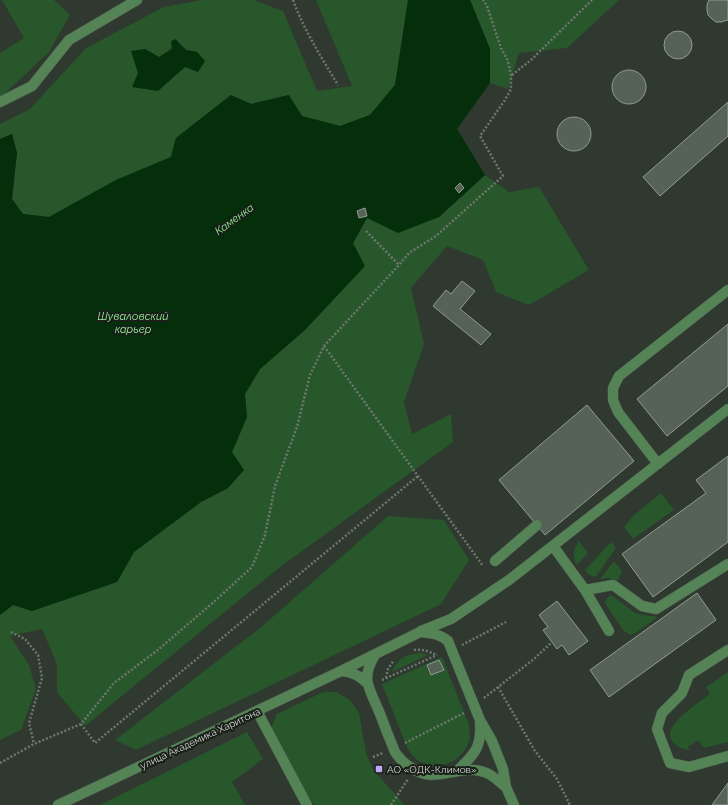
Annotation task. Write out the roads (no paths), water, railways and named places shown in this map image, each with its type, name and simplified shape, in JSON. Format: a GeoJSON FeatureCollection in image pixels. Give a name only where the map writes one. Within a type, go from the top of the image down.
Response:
{"type":"FeatureCollection","features":[{"type":"Feature","properties":{"kind":"street"},"geometry":{"type":"LineString","coordinates":[[0,102],[32,86],[69,40],[137,0]]}},
{"type":"Feature","properties":{"kind":"street"},"geometry":{"type":"LineString","coordinates":[[658,464],[618,412],[613,400],[613,388],[619,376],[728,290]]}},
{"type":"Feature","properties":{"kind":"street","name":"улица Академика Харитона"},"geometry":{"type":"LineString","coordinates":[[58,805],[451,618],[509,580],[728,409]]}},
{"type":"Feature","properties":{"kind":"street"},"geometry":{"type":"LineString","coordinates":[[495,561],[537,525]]}},
{"type":"Feature","properties":{"kind":"street"},"geometry":{"type":"LineString","coordinates":[[553,546],[585,590],[609,630]]}},
{"type":"Feature","properties":{"kind":"street"},"geometry":{"type":"LineString","coordinates":[[585,590],[613,585],[642,606],[656,609],[728,564]]}},
{"type":"Feature","properties":{"kind":"street"},"geometry":{"type":"LineString","coordinates":[[420,632],[438,635],[448,642],[480,720],[492,741],[503,769],[506,787],[514,805]]}},
{"type":"Feature","properties":{"kind":"street"},"geometry":{"type":"LineString","coordinates":[[728,650],[689,675],[682,693],[662,713],[658,729],[670,763],[689,768],[728,756]]}},
{"type":"Feature","properties":{"kind":"street"},"geometry":{"type":"LineString","coordinates":[[375,654],[368,668],[367,682],[395,752],[403,762],[414,770],[424,774],[436,776],[457,771],[469,770],[484,772],[492,776],[506,787]]}},
{"type":"Feature","properties":{"kind":"street"},"geometry":{"type":"LineString","coordinates":[[342,671],[356,674],[367,682]]}},
{"type":"Feature","properties":{"kind":"street"},"geometry":{"type":"LineString","coordinates":[[257,711],[307,805]]}},
{"type":"Feature","properties":{"kind":"street"},"geometry":{"type":"LineString","coordinates":[[457,771],[475,752],[481,734],[480,720]]}},
{"type":"Feature","properties":{"kind":"water","name":"Шуваловский карьер"},"geometry":{"type":"Polygon","coordinates":[[[408,0],[470,0],[490,49],[490,83],[457,129],[485,175],[439,217],[398,233],[367,218],[353,243],[365,266],[305,330],[260,369],[245,394],[247,417],[232,452],[244,470],[228,488],[201,502],[134,552],[117,582],[32,611],[13,605],[0,615],[0,139],[12,134],[17,153],[12,199],[23,214],[49,217],[116,180],[171,157],[176,138],[231,95],[251,104],[289,95],[302,116],[340,126],[370,115],[395,85],[408,0]]]}},
{"type":"Feature","properties":{"kind":"water"},"geometry":{"type":"Polygon","coordinates":[[[176,39],[186,50],[197,52],[205,61],[198,72],[185,67],[158,91],[132,87],[138,73],[131,51],[145,49],[159,57],[172,49],[171,41],[176,39]]]}},
{"type":"Feature","properties":{"kind":"place","name":"АО «ОДК-Климов»"},"geometry":{"type":"Point","coordinates":[379,769]}},
{"type":"Feature","properties":{"kind":"water label","name":"Каменка"},"geometry":{"type":"Point","coordinates":[234,219]}}]}
